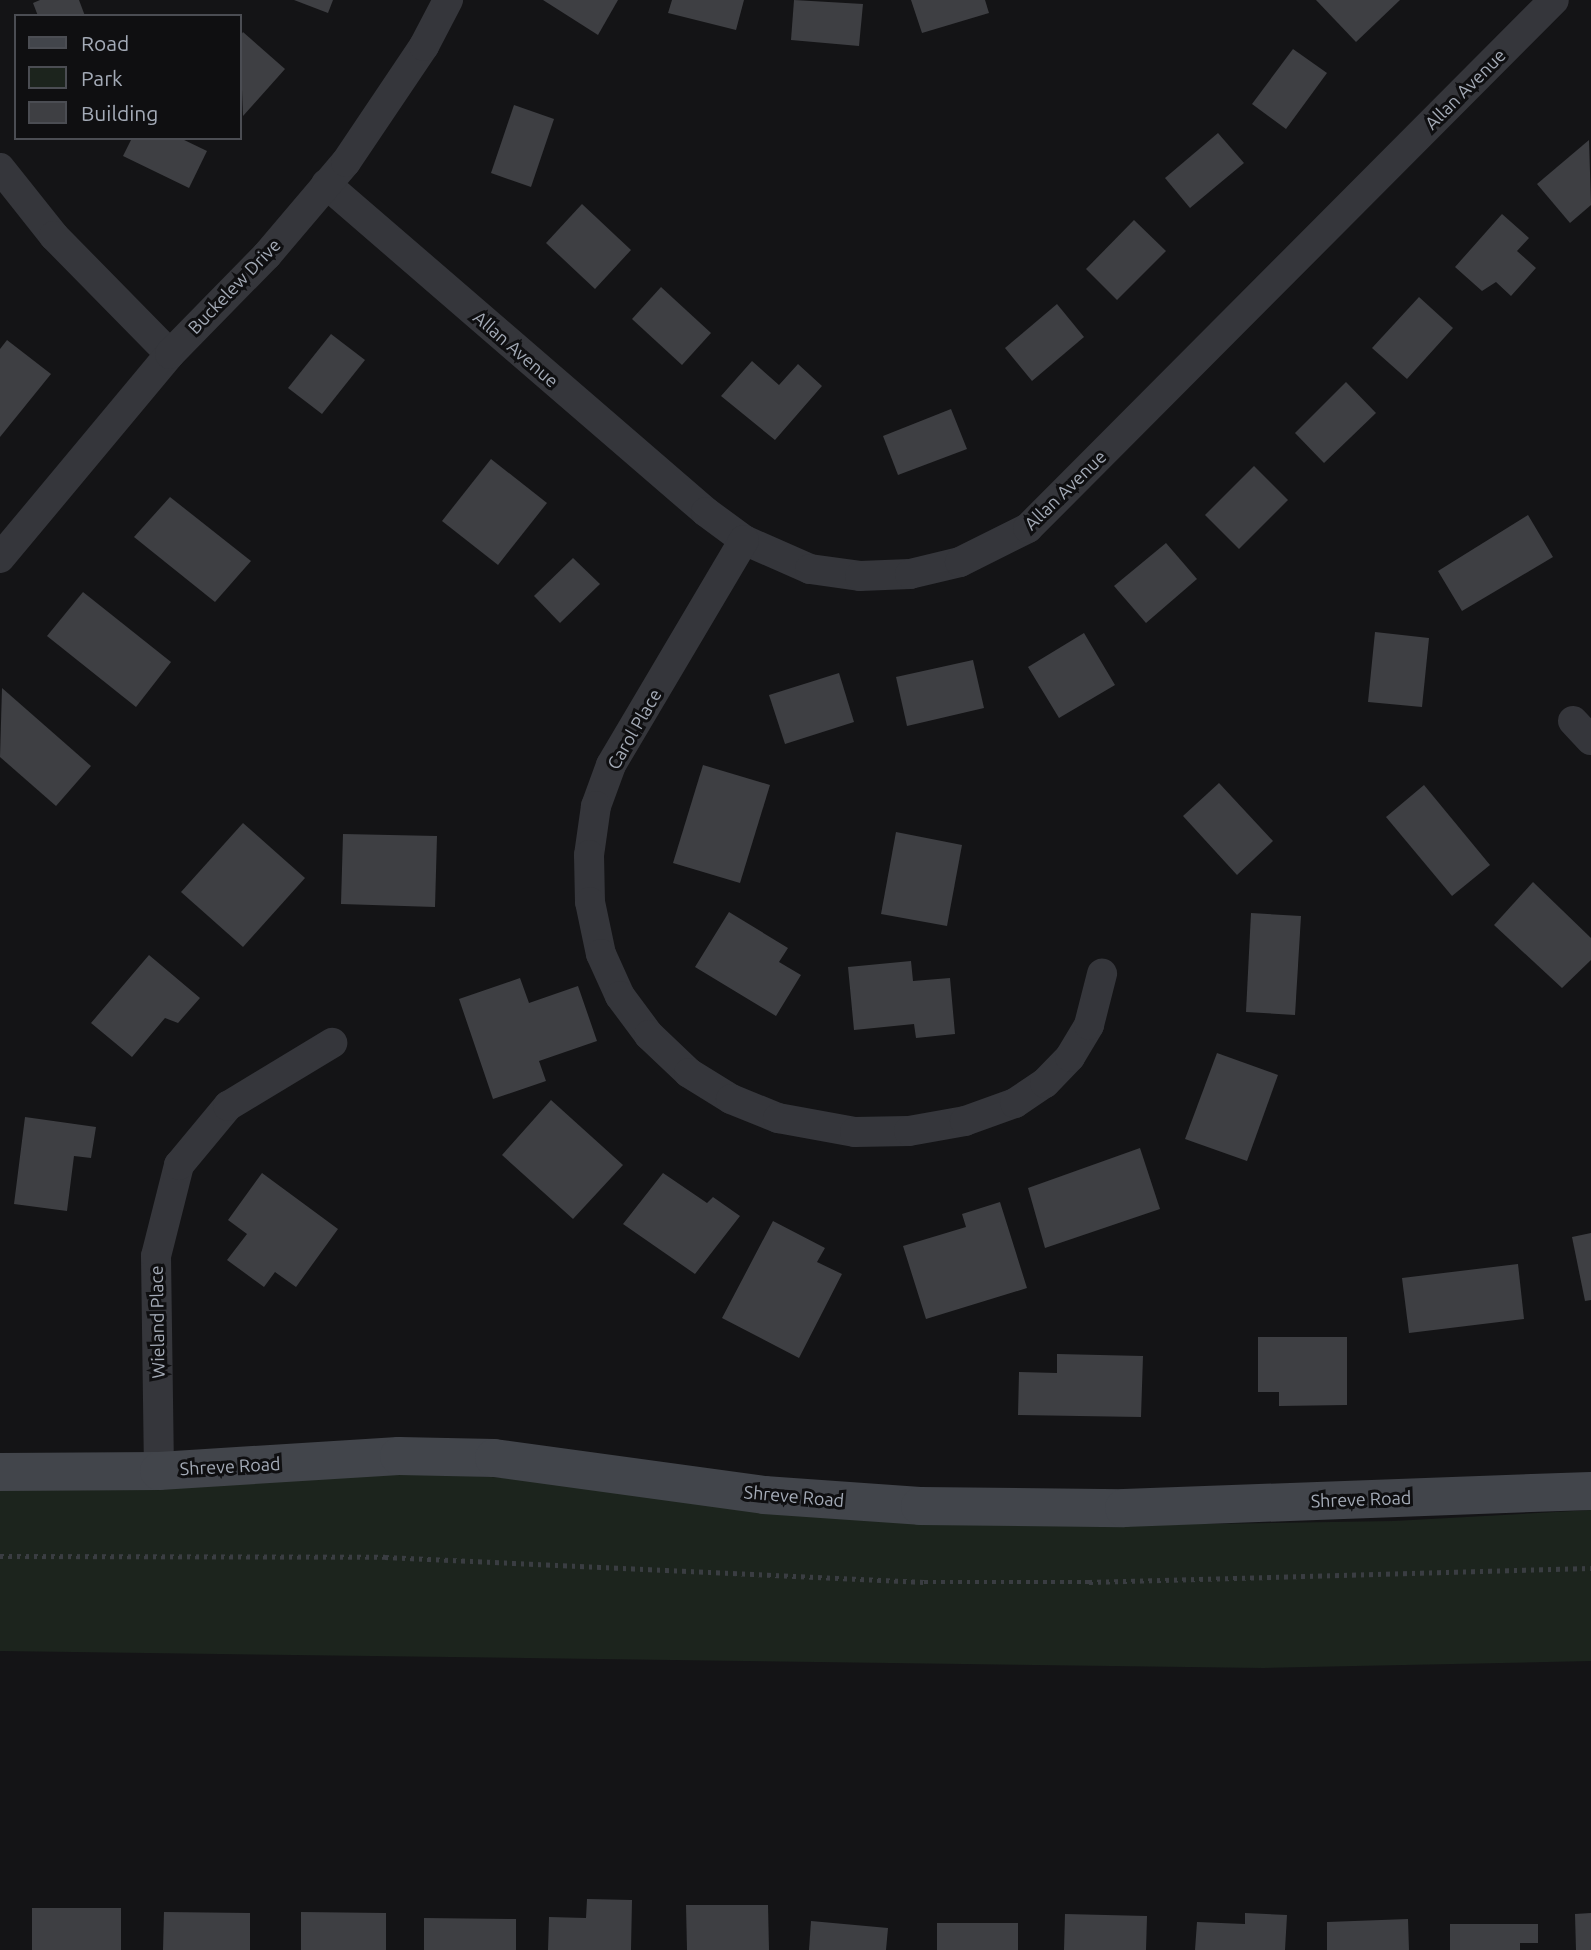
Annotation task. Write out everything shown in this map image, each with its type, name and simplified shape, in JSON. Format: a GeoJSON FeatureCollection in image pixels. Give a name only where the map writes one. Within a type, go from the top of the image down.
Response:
{"type":"FeatureCollection","features":[{"type":"Feature","properties":{"kind":"main road","name":"Shreve Road"},"geometry":{"type":"LineString","coordinates":[[0,1472],[159,1471],[399,1457],[494,1458],[764,1495],[920,1506],[1124,1508],[1591,1491]]}},
{"type":"Feature","properties":{"kind":"street","name":"Buckelew Drive"},"geometry":{"type":"LineString","coordinates":[[0,558],[170,354],[267,254],[326,184],[375,122],[447,0]]}},
{"type":"Feature","properties":{"kind":"street","name":"Allan Avenue"},"geometry":{"type":"LineString","coordinates":[[326,184],[706,513],[744,540],[787,562],[860,576],[910,574],[960,562],[1021,533],[1554,0]]}},
{"type":"Feature","properties":{"kind":"street"},"geometry":{"type":"LineString","coordinates":[[0,168],[54,236],[170,354]]}},
{"type":"Feature","properties":{"kind":"street","name":"Carol Place"},"geometry":{"type":"LineString","coordinates":[[744,540],[611,765],[596,806],[589,855],[590,902],[601,954],[620,996],[649,1035],[689,1073],[731,1099],[778,1118],[855,1132],[909,1131],[965,1121],[1015,1103],[1045,1083],[1070,1057],[1089,1025],[1102,974]]}},
{"type":"Feature","properties":{"kind":"street","name":"Wieland Place"},"geometry":{"type":"LineString","coordinates":[[159,1471],[156,1256],[179,1166],[228,1106],[332,1043]]}},
{"type":"Feature","properties":{"kind":"path"},"geometry":{"type":"LineString","coordinates":[[0,1556],[385,1557],[924,1582],[1130,1581],[1591,1568]]}},
{"type":"Feature","properties":{"kind":"green space"},"geometry":{"type":"Polygon","coordinates":[[[416,1472],[1206,1524],[1394,1521],[1591,1510],[1591,1661],[1264,1668],[0,1651],[0,1489],[416,1472]]]}},
{"type":"Feature","properties":{"kind":"building"},"geometry":{"type":"Polygon","coordinates":[[[40,0],[79,0],[84,14],[37,14],[33,3],[40,0]]]}},
{"type":"Feature","properties":{"kind":"building"},"geometry":{"type":"Polygon","coordinates":[[[294,0],[333,0],[328,13],[294,0]]]}},
{"type":"Feature","properties":{"kind":"building"},"geometry":{"type":"Polygon","coordinates":[[[543,0],[618,0],[598,35],[543,0]]]}},
{"type":"Feature","properties":{"kind":"building"},"geometry":{"type":"Polygon","coordinates":[[[672,0],[744,0],[736,30],[668,13],[672,0]]]}},
{"type":"Feature","properties":{"kind":"building"},"geometry":{"type":"Polygon","coordinates":[[[794,0],[863,4],[859,46],[791,40],[794,0]]]}},
{"type":"Feature","properties":{"kind":"building"},"geometry":{"type":"Polygon","coordinates":[[[911,0],[985,0],[989,13],[922,33],[911,0]]]}},
{"type":"Feature","properties":{"kind":"building"},"geometry":{"type":"Polygon","coordinates":[[[1316,0],[1400,0],[1356,42],[1316,0]]]}},
{"type":"Feature","properties":{"kind":"building"},"geometry":{"type":"Polygon","coordinates":[[[242,33],[285,69],[243,116],[242,89],[242,33]]]}},
{"type":"Feature","properties":{"kind":"building"},"geometry":{"type":"Polygon","coordinates":[[[1293,49],[1327,73],[1286,129],[1252,104],[1293,49]]]}},
{"type":"Feature","properties":{"kind":"building"},"geometry":{"type":"Polygon","coordinates":[[[514,105],[554,119],[531,187],[491,173],[514,105]]]}},
{"type":"Feature","properties":{"kind":"building"},"geometry":{"type":"Polygon","coordinates":[[[1218,133],[1244,163],[1190,208],[1165,178],[1218,133]]]}},
{"type":"Feature","properties":{"kind":"building"},"geometry":{"type":"Polygon","coordinates":[[[131,140],[184,140],[207,151],[189,188],[123,156],[131,140]]]}},
{"type":"Feature","properties":{"kind":"building"},"geometry":{"type":"Polygon","coordinates":[[[1589,140],[1591,205],[1570,223],[1537,184],[1589,140]]]}},
{"type":"Feature","properties":{"kind":"building"},"geometry":{"type":"Polygon","coordinates":[[[582,204],[631,250],[595,289],[546,243],[582,204]]]}},
{"type":"Feature","properties":{"kind":"building"},"geometry":{"type":"Polygon","coordinates":[[[1502,214],[1529,238],[1517,251],[1536,268],[1511,296],[1496,282],[1482,291],[1455,267],[1502,214]]]}},
{"type":"Feature","properties":{"kind":"building"},"geometry":{"type":"Polygon","coordinates":[[[1134,220],[1166,251],[1117,300],[1086,269],[1134,220]]]}},
{"type":"Feature","properties":{"kind":"building"},"geometry":{"type":"Polygon","coordinates":[[[661,287],[711,333],[682,365],[632,319],[661,287]]]}},
{"type":"Feature","properties":{"kind":"building"},"geometry":{"type":"Polygon","coordinates":[[[1419,297],[1453,328],[1407,379],[1372,348],[1419,297]]]}},
{"type":"Feature","properties":{"kind":"building"},"geometry":{"type":"Polygon","coordinates":[[[1057,304],[1084,337],[1032,381],[1005,348],[1057,304]]]}},
{"type":"Feature","properties":{"kind":"building"},"geometry":{"type":"Polygon","coordinates":[[[331,334],[365,360],[322,414],[288,388],[331,334]]]}},
{"type":"Feature","properties":{"kind":"building"},"geometry":{"type":"Polygon","coordinates":[[[7,340],[51,374],[0,437],[0,349],[7,340]]]}},
{"type":"Feature","properties":{"kind":"building"},"geometry":{"type":"Polygon","coordinates":[[[752,361],[779,385],[798,364],[822,386],[775,440],[721,396],[752,361]]]}},
{"type":"Feature","properties":{"kind":"building"},"geometry":{"type":"Polygon","coordinates":[[[1346,382],[1376,413],[1324,463],[1295,433],[1346,382]]]}},
{"type":"Feature","properties":{"kind":"building"},"geometry":{"type":"Polygon","coordinates":[[[951,409],[967,449],[898,475],[883,436],[951,409]]]}},
{"type":"Feature","properties":{"kind":"building"},"geometry":{"type":"Polygon","coordinates":[[[491,459],[547,503],[498,565],[442,521],[491,459]]]}},
{"type":"Feature","properties":{"kind":"building"},"geometry":{"type":"Polygon","coordinates":[[[1254,466],[1288,500],[1239,549],[1205,515],[1254,466]]]}},
{"type":"Feature","properties":{"kind":"building"},"geometry":{"type":"Polygon","coordinates":[[[170,497],[251,561],[215,602],[134,537],[170,497]]]}},
{"type":"Feature","properties":{"kind":"building"},"geometry":{"type":"Polygon","coordinates":[[[1528,515],[1553,557],[1462,611],[1438,571],[1528,515]]]}},
{"type":"Feature","properties":{"kind":"building"},"geometry":{"type":"Polygon","coordinates":[[[1166,543],[1197,579],[1146,623],[1114,586],[1166,543]]]}},
{"type":"Feature","properties":{"kind":"building"},"geometry":{"type":"Polygon","coordinates":[[[573,558],[600,584],[560,623],[534,596],[573,558]]]}},
{"type":"Feature","properties":{"kind":"building"},"geometry":{"type":"Polygon","coordinates":[[[83,592],[171,662],[136,707],[47,636],[83,592]]]}},
{"type":"Feature","properties":{"kind":"building"},"geometry":{"type":"Polygon","coordinates":[[[1375,632],[1429,638],[1422,707],[1368,702],[1375,632]]]}},
{"type":"Feature","properties":{"kind":"building"},"geometry":{"type":"Polygon","coordinates":[[[1084,633],[1115,685],[1059,718],[1028,667],[1084,633]]]}},
{"type":"Feature","properties":{"kind":"building"},"geometry":{"type":"Polygon","coordinates":[[[973,660],[984,708],[907,726],[896,677],[973,660]]]}},
{"type":"Feature","properties":{"kind":"building"},"geometry":{"type":"Polygon","coordinates":[[[839,673],[854,722],[785,744],[769,695],[839,673]]]}},
{"type":"Feature","properties":{"kind":"building"},"geometry":{"type":"Polygon","coordinates":[[[2,688],[91,766],[56,806],[0,757],[2,688]]]}},
{"type":"Feature","properties":{"kind":"building"},"geometry":{"type":"Polygon","coordinates":[[[703,765],[770,785],[740,883],[673,863],[703,765]]]}},
{"type":"Feature","properties":{"kind":"building"},"geometry":{"type":"Polygon","coordinates":[[[1219,783],[1273,841],[1237,875],[1183,816],[1219,783]]]}},
{"type":"Feature","properties":{"kind":"building"},"geometry":{"type":"Polygon","coordinates":[[[1424,785],[1490,865],[1452,896],[1386,817],[1424,785]]]}},
{"type":"Feature","properties":{"kind":"building"},"geometry":{"type":"Polygon","coordinates":[[[243,823],[305,878],[243,947],[181,892],[243,823]]]}},
{"type":"Feature","properties":{"kind":"building"},"geometry":{"type":"Polygon","coordinates":[[[896,832],[962,845],[947,926],[881,914],[896,832]]]}},
{"type":"Feature","properties":{"kind":"building"},"geometry":{"type":"Polygon","coordinates":[[[343,834],[437,836],[435,907],[341,904],[343,834]]]}},
{"type":"Feature","properties":{"kind":"building"},"geometry":{"type":"Polygon","coordinates":[[[1533,882],[1591,938],[1591,960],[1562,988],[1494,925],[1533,882]]]}},
{"type":"Feature","properties":{"kind":"building"},"geometry":{"type":"Polygon","coordinates":[[[729,912],[788,948],[779,962],[801,975],[776,1016],[695,967],[729,912]]]}},
{"type":"Feature","properties":{"kind":"building"},"geometry":{"type":"Polygon","coordinates":[[[1251,913],[1301,916],[1295,1015],[1246,1012],[1251,913]]]}},
{"type":"Feature","properties":{"kind":"building"},"geometry":{"type":"Polygon","coordinates":[[[149,955],[200,998],[178,1023],[165,1018],[132,1057],[91,1023],[149,955]]]}},
{"type":"Feature","properties":{"kind":"building"},"geometry":{"type":"Polygon","coordinates":[[[911,961],[913,981],[950,978],[955,1034],[916,1038],[914,1024],[854,1030],[848,967],[911,961]]]}},
{"type":"Feature","properties":{"kind":"building"},"geometry":{"type":"Polygon","coordinates":[[[520,978],[529,1003],[578,986],[597,1041],[539,1061],[546,1081],[493,1099],[459,999],[520,978]]]}},
{"type":"Feature","properties":{"kind":"building"},"geometry":{"type":"Polygon","coordinates":[[[1217,1053],[1278,1075],[1247,1161],[1185,1139],[1217,1053]]]}},
{"type":"Feature","properties":{"kind":"building"},"geometry":{"type":"Polygon","coordinates":[[[551,1100],[623,1165],[573,1219],[502,1155],[551,1100]]]}},
{"type":"Feature","properties":{"kind":"building"},"geometry":{"type":"Polygon","coordinates":[[[25,1117],[96,1127],[91,1158],[74,1156],[67,1211],[14,1204],[25,1117]]]}},
{"type":"Feature","properties":{"kind":"building"},"geometry":{"type":"Polygon","coordinates":[[[1140,1148],[1160,1209],[1045,1248],[1028,1188],[1140,1148]]]}},
{"type":"Feature","properties":{"kind":"building"},"geometry":{"type":"Polygon","coordinates":[[[262,1173],[338,1229],[296,1287],[275,1272],[264,1287],[227,1260],[247,1234],[228,1220],[262,1173]]]}},
{"type":"Feature","properties":{"kind":"building"},"geometry":{"type":"Polygon","coordinates":[[[663,1173],[707,1203],[713,1197],[740,1216],[695,1274],[623,1224],[663,1173]]]}},
{"type":"Feature","properties":{"kind":"building"},"geometry":{"type":"Polygon","coordinates":[[[1000,1202],[1027,1288],[926,1319],[903,1246],[966,1227],[962,1214],[1000,1202]]]}},
{"type":"Feature","properties":{"kind":"building"},"geometry":{"type":"Polygon","coordinates":[[[773,1221],[825,1248],[817,1262],[842,1274],[799,1358],[722,1318],[773,1221]]]}},
{"type":"Feature","properties":{"kind":"building"},"geometry":{"type":"Polygon","coordinates":[[[1591,1233],[1591,1300],[1585,1301],[1572,1237],[1591,1233]]]}},
{"type":"Feature","properties":{"kind":"building"},"geometry":{"type":"Polygon","coordinates":[[[1518,1264],[1524,1319],[1409,1333],[1402,1278],[1518,1264]]]}},
{"type":"Feature","properties":{"kind":"building"},"geometry":{"type":"Polygon","coordinates":[[[1258,1337],[1347,1337],[1347,1405],[1279,1406],[1279,1392],[1258,1392],[1258,1337]]]}},
{"type":"Feature","properties":{"kind":"building"},"geometry":{"type":"Polygon","coordinates":[[[1057,1354],[1143,1356],[1141,1417],[1018,1415],[1019,1372],[1057,1373],[1057,1354]]]}},
{"type":"Feature","properties":{"kind":"building"},"geometry":{"type":"Polygon","coordinates":[[[587,1899],[632,1900],[631,1950],[548,1950],[549,1917],[586,1918],[587,1899]]]}},
{"type":"Feature","properties":{"kind":"building"},"geometry":{"type":"Polygon","coordinates":[[[686,1905],[768,1905],[769,1950],[687,1950],[686,1905]]]}},
{"type":"Feature","properties":{"kind":"building"},"geometry":{"type":"Polygon","coordinates":[[[32,1908],[121,1908],[121,1950],[32,1950],[32,1908]]]}},
{"type":"Feature","properties":{"kind":"building"},"geometry":{"type":"Polygon","coordinates":[[[164,1912],[250,1913],[250,1950],[163,1950],[164,1912]]]}},
{"type":"Feature","properties":{"kind":"building"},"geometry":{"type":"Polygon","coordinates":[[[301,1912],[386,1913],[386,1950],[301,1950],[301,1912]]]}},
{"type":"Feature","properties":{"kind":"building"},"geometry":{"type":"Polygon","coordinates":[[[1245,1913],[1287,1915],[1285,1950],[1195,1950],[1197,1922],[1245,1924],[1245,1913]]]}},
{"type":"Feature","properties":{"kind":"building"},"geometry":{"type":"Polygon","coordinates":[[[1591,1913],[1591,1950],[1576,1950],[1575,1914],[1591,1913]]]}},
{"type":"Feature","properties":{"kind":"building"},"geometry":{"type":"Polygon","coordinates":[[[1065,1914],[1147,1916],[1146,1950],[1064,1950],[1065,1914]]]}},
{"type":"Feature","properties":{"kind":"building"},"geometry":{"type":"Polygon","coordinates":[[[424,1918],[516,1919],[516,1950],[424,1950],[424,1918]]]}},
{"type":"Feature","properties":{"kind":"building"},"geometry":{"type":"Polygon","coordinates":[[[1408,1919],[1409,1950],[1327,1950],[1327,1922],[1408,1919]]]}},
{"type":"Feature","properties":{"kind":"building"},"geometry":{"type":"Polygon","coordinates":[[[811,1921],[888,1928],[886,1950],[809,1950],[811,1921]]]}},
{"type":"Feature","properties":{"kind":"building"},"geometry":{"type":"Polygon","coordinates":[[[937,1923],[1018,1923],[1018,1950],[937,1950],[937,1923]]]}},
{"type":"Feature","properties":{"kind":"building"},"geometry":{"type":"Polygon","coordinates":[[[1450,1924],[1538,1924],[1538,1943],[1520,1943],[1520,1950],[1450,1950],[1450,1924]]]}}]}
